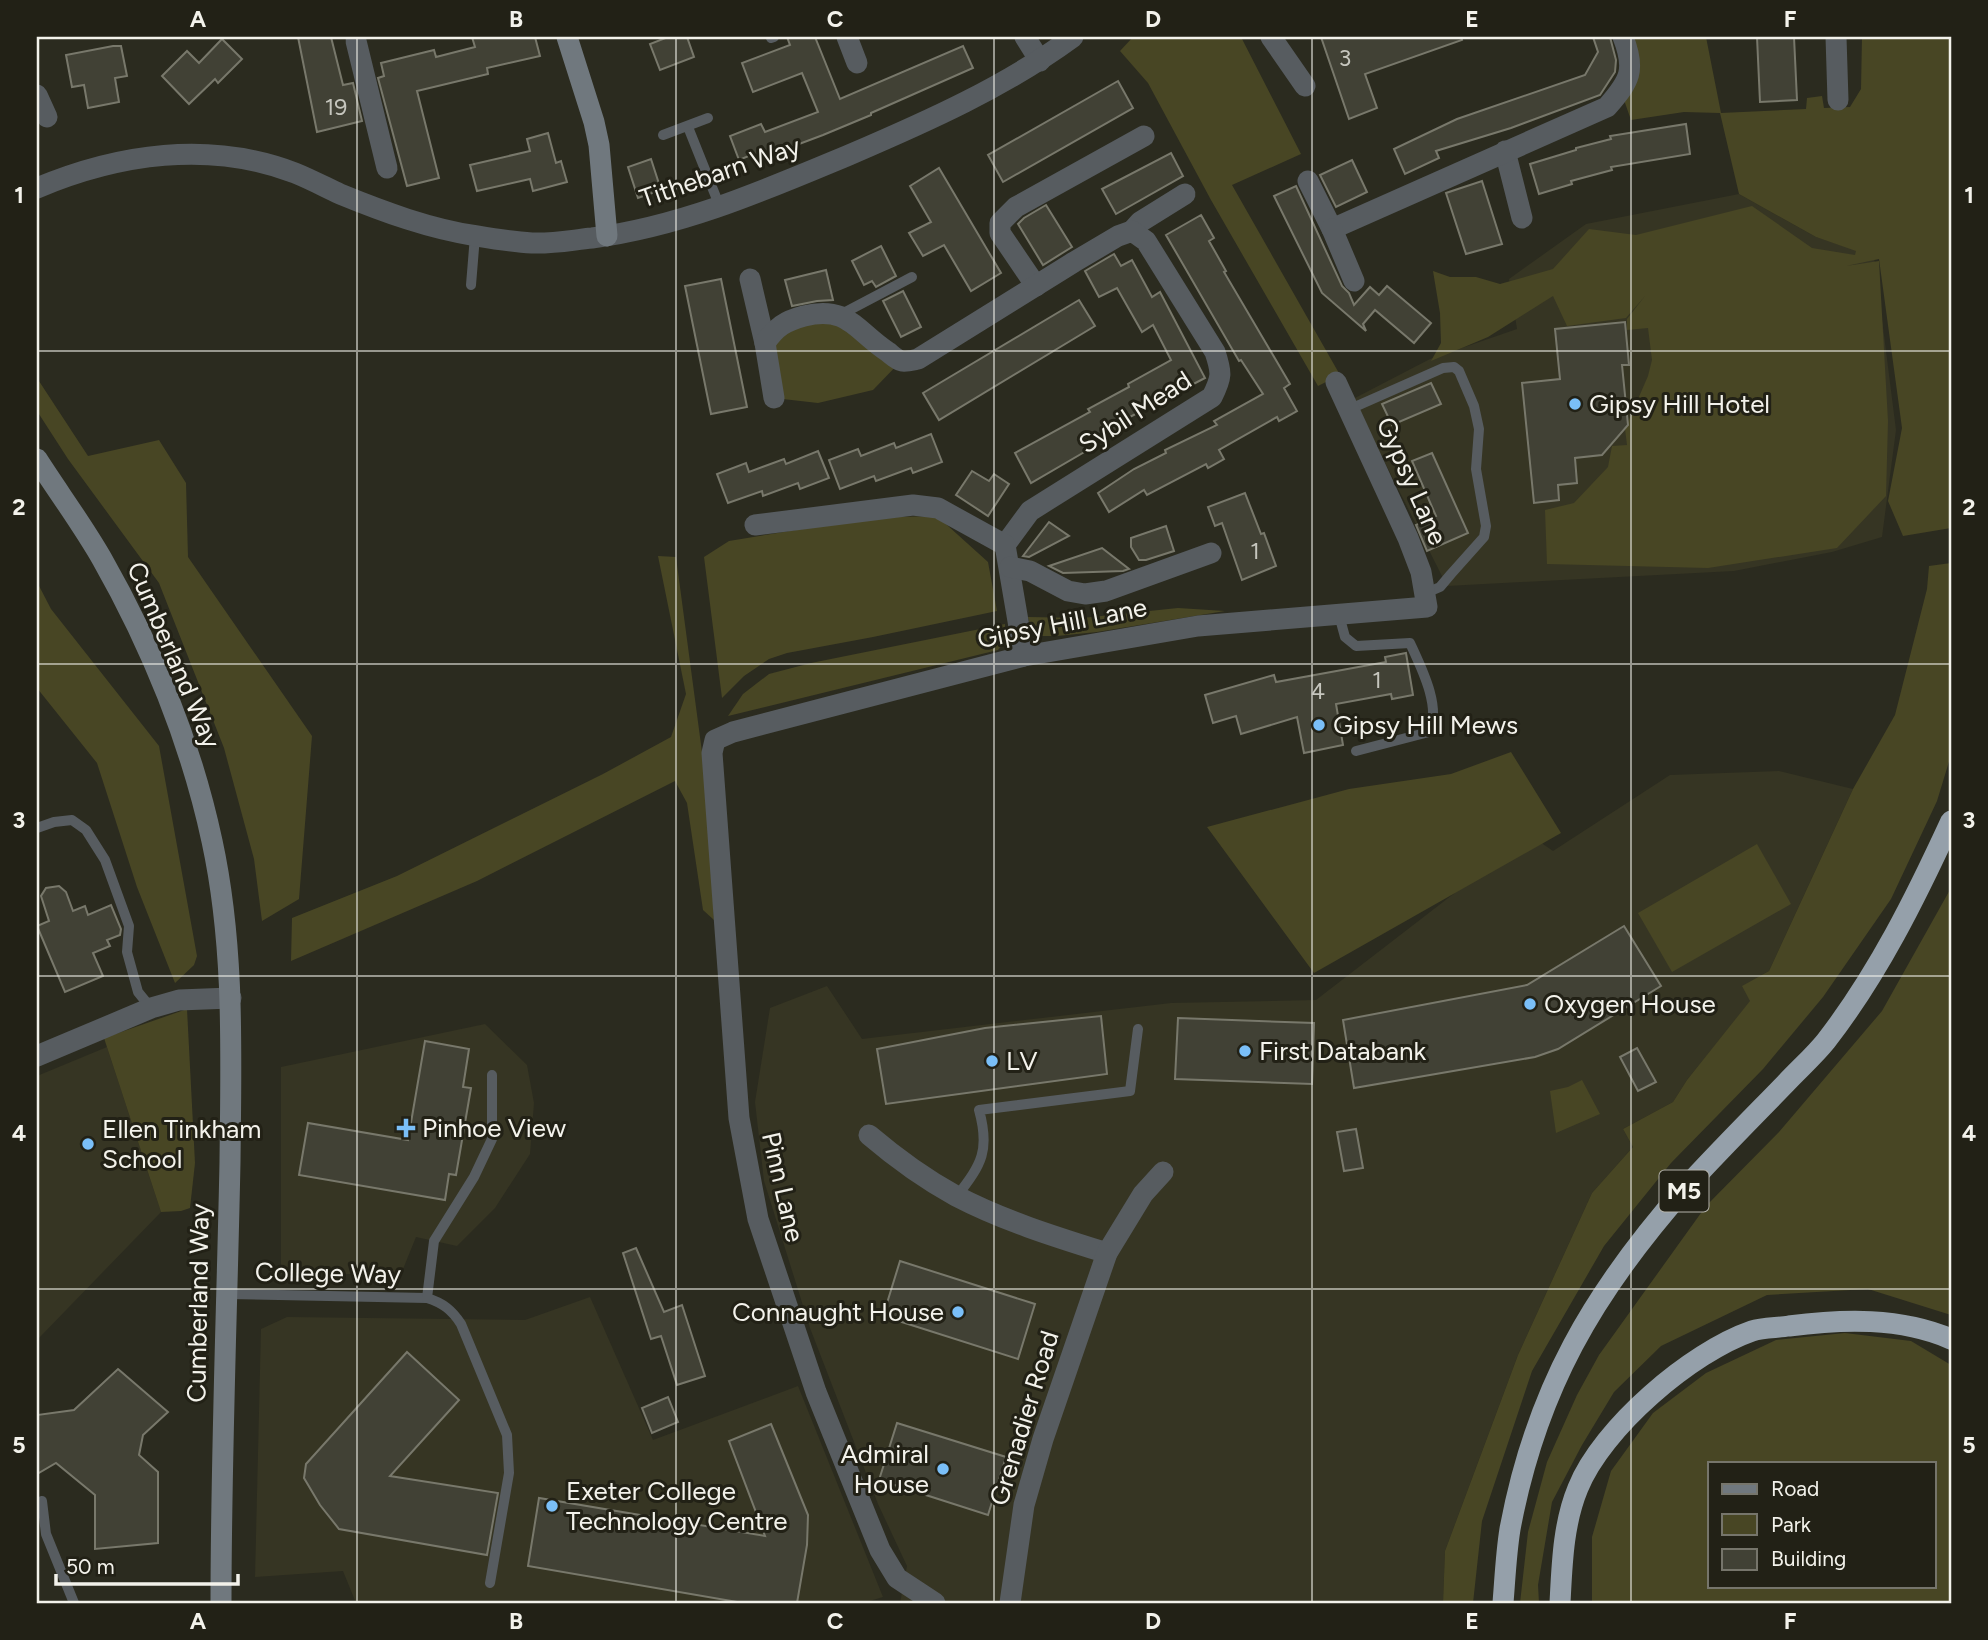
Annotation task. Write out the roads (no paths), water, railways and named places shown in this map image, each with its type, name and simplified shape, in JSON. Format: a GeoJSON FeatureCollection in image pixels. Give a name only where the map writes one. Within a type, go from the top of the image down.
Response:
{"type":"FeatureCollection","features":[{"type":"Feature","properties":{"kind":"highway","name":"M5"},"geometry":{"type":"LineString","coordinates":[[1503,1603],[1510,1532],[1525,1464],[1557,1374],[1584,1322],[1621,1266],[1687,1187],[1825,1042],[1874,972],[1951,821]]}},
{"type":"Feature","properties":{"kind":"highway"},"geometry":{"type":"LineString","coordinates":[[1560,1603],[1564,1547],[1570,1516],[1577,1489],[1588,1468],[1606,1441],[1633,1412],[1699,1357],[1753,1331],[1839,1321],[1880,1321],[1951,1339]]}},
{"type":"Feature","properties":{"kind":"main road"},"geometry":{"type":"LineString","coordinates":[[567,37],[599,145],[607,236]]}},
{"type":"Feature","properties":{"kind":"main road","name":"Cumberland Way"},"geometry":{"type":"LineString","coordinates":[[37,458],[101,556],[133,617],[177,722],[212,839],[224,916],[231,998],[221,1603]]}},
{"type":"Feature","properties":{"kind":"street"},"geometry":{"type":"LineString","coordinates":[[847,37],[857,63]]}},
{"type":"Feature","properties":{"kind":"street"},"geometry":{"type":"LineString","coordinates":[[1025,37],[1040,61]]}},
{"type":"Feature","properties":{"kind":"street","name":"Tithebarn Way"},"geometry":{"type":"LineString","coordinates":[[37,188],[75,172],[116,161],[154,155],[217,156],[293,172],[339,193],[411,220],[475,236],[533,243],[607,236],[663,226],[720,207],[898,134],[966,102],[1040,61],[1073,37]]}},
{"type":"Feature","properties":{"kind":"street"},"geometry":{"type":"LineString","coordinates":[[1271,37],[1305,86]]}},
{"type":"Feature","properties":{"kind":"street"},"geometry":{"type":"LineString","coordinates":[[1332,229],[1607,107],[1626,84],[1630,74],[1631,64],[1623,37]]}},
{"type":"Feature","properties":{"kind":"street"},"geometry":{"type":"LineString","coordinates":[[1836,37],[1838,100]]}},
{"type":"Feature","properties":{"kind":"street"},"geometry":{"type":"LineString","coordinates":[[361,38],[387,168]]}},
{"type":"Feature","properties":{"kind":"street"},"geometry":{"type":"LineString","coordinates":[[37,95],[47,117]]}},
{"type":"Feature","properties":{"kind":"street"},"geometry":{"type":"LineString","coordinates":[[1036,286],[1000,233],[1000,223],[1016,207],[1144,136]]}},
{"type":"Feature","properties":{"kind":"street"},"geometry":{"type":"LineString","coordinates":[[1505,151],[1522,218]]}},
{"type":"Feature","properties":{"kind":"street"},"geometry":{"type":"LineString","coordinates":[[1308,181],[1354,281]]}},
{"type":"Feature","properties":{"kind":"street"},"geometry":{"type":"LineString","coordinates":[[765,343],[782,323],[827,313],[849,319],[901,361],[918,359],[1112,240],[1132,231],[1140,222],[1185,194]]}},
{"type":"Feature","properties":{"kind":"street","name":"Sybil Mead"},"geometry":{"type":"LineString","coordinates":[[1004,545],[1030,511],[1212,397],[1221,380],[1221,367],[1215,352],[1146,241],[1132,231]]}},
{"type":"Feature","properties":{"kind":"street"},"geometry":{"type":"LineString","coordinates":[[750,279],[774,398]]}},
{"type":"Feature","properties":{"kind":"street","name":"Gypsy Lane"},"geometry":{"type":"LineString","coordinates":[[1336,382],[1408,538],[1421,572],[1427,600]]}},
{"type":"Feature","properties":{"kind":"street"},"geometry":{"type":"LineString","coordinates":[[755,525],[913,505],[938,508],[1004,545],[1024,656]]}},
{"type":"Feature","properties":{"kind":"street"},"geometry":{"type":"LineString","coordinates":[[1010,567],[1030,570],[1068,591],[1085,594],[1106,591],[1211,553]]}},
{"type":"Feature","properties":{"kind":"street","name":"Gipsy Hill Lane"},"geometry":{"type":"LineString","coordinates":[[715,740],[733,732],[1024,656],[1198,626],[1339,615],[1427,600]]}},
{"type":"Feature","properties":{"kind":"street","name":"Pinn Lane"},"geometry":{"type":"LineString","coordinates":[[715,740],[712,752],[734,1070],[739,1118],[758,1219],[816,1392],[880,1549],[897,1578],[935,1603]]}},
{"type":"Feature","properties":{"kind":"street"},"geometry":{"type":"LineString","coordinates":[[37,1056],[151,1008],[179,1000],[231,998]]}},
{"type":"Feature","properties":{"kind":"street"},"geometry":{"type":"LineString","coordinates":[[869,1135],[905,1165],[957,1196],[1044,1233],[1107,1253]]}},
{"type":"Feature","properties":{"kind":"street","name":"Grenadier Road"},"geometry":{"type":"LineString","coordinates":[[1010,1603],[1024,1505],[1043,1438],[1107,1253],[1143,1194],[1163,1172]]}},
{"type":"Feature","properties":{"kind":"lane"},"geometry":{"type":"LineString","coordinates":[[663,135],[708,118]]}},
{"type":"Feature","properties":{"kind":"lane"},"geometry":{"type":"LineString","coordinates":[[688,127],[720,207]]}},
{"type":"Feature","properties":{"kind":"lane"},"geometry":{"type":"LineString","coordinates":[[471,285],[475,236]]}},
{"type":"Feature","properties":{"kind":"lane"},"geometry":{"type":"LineString","coordinates":[[838,316],[912,277]]}},
{"type":"Feature","properties":{"kind":"lane"},"geometry":{"type":"LineString","coordinates":[[1350,409],[1443,368],[1454,368],[1459,372],[1474,406],[1479,429],[1476,469],[1486,526],[1485,537],[1427,600]]}},
{"type":"Feature","properties":{"kind":"lane"},"geometry":{"type":"LineString","coordinates":[[1339,615],[1345,636],[1356,646],[1410,643],[1421,666],[1435,711],[1434,723],[1429,732],[1356,751]]}},
{"type":"Feature","properties":{"kind":"lane"},"geometry":{"type":"LineString","coordinates":[[37,828],[72,820],[86,830],[105,860],[129,926],[127,952],[138,992],[151,1008]]}},
{"type":"Feature","properties":{"kind":"lane"},"geometry":{"type":"LineString","coordinates":[[957,1196],[976,1172],[985,1142],[979,1110],[1130,1091],[1138,1030]]}},
{"type":"Feature","properties":{"kind":"lane","name":"College Way"},"geometry":{"type":"LineString","coordinates":[[427,1298],[434,1241],[474,1177],[492,1139],[492,1075]]}},
{"type":"Feature","properties":{"kind":"lane","name":"College Way"},"geometry":{"type":"LineString","coordinates":[[228,1294],[427,1298],[454,1312],[507,1435],[509,1473],[490,1583]]}},
{"type":"Feature","properties":{"kind":"lane"},"geometry":{"type":"LineString","coordinates":[[42,1502],[47,1534],[74,1603]]}},
{"type":"Feature","properties":{"kind":"place","name":"Gipsy Hill Hotel"},"geometry":{"type":"Point","coordinates":[1575,404]}},
{"type":"Feature","properties":{"kind":"place","name":"Gipsy Hill Mews"},"geometry":{"type":"Point","coordinates":[1319,725]}},
{"type":"Feature","properties":{"kind":"place","name":"Oxygen House"},"geometry":{"type":"Point","coordinates":[1530,1004]}},
{"type":"Feature","properties":{"kind":"place","name":"First Databank"},"geometry":{"type":"Point","coordinates":[1245,1051]}},
{"type":"Feature","properties":{"kind":"place","name":"LV"},"geometry":{"type":"Point","coordinates":[992,1061]}},
{"type":"Feature","properties":{"kind":"place","name":"Pinhoe View"},"geometry":{"type":"Point","coordinates":[406,1128]}},
{"type":"Feature","properties":{"kind":"place","name":"Ellen Tinkham School"},"geometry":{"type":"Point","coordinates":[88,1144]}},
{"type":"Feature","properties":{"kind":"place","name":"Connaught House"},"geometry":{"type":"Point","coordinates":[958,1312]}},
{"type":"Feature","properties":{"kind":"place","name":"Admiral House"},"geometry":{"type":"Point","coordinates":[943,1469]}},
{"type":"Feature","properties":{"kind":"place","name":"Exeter College Technology Centre"},"geometry":{"type":"Point","coordinates":[552,1506]}}]}
